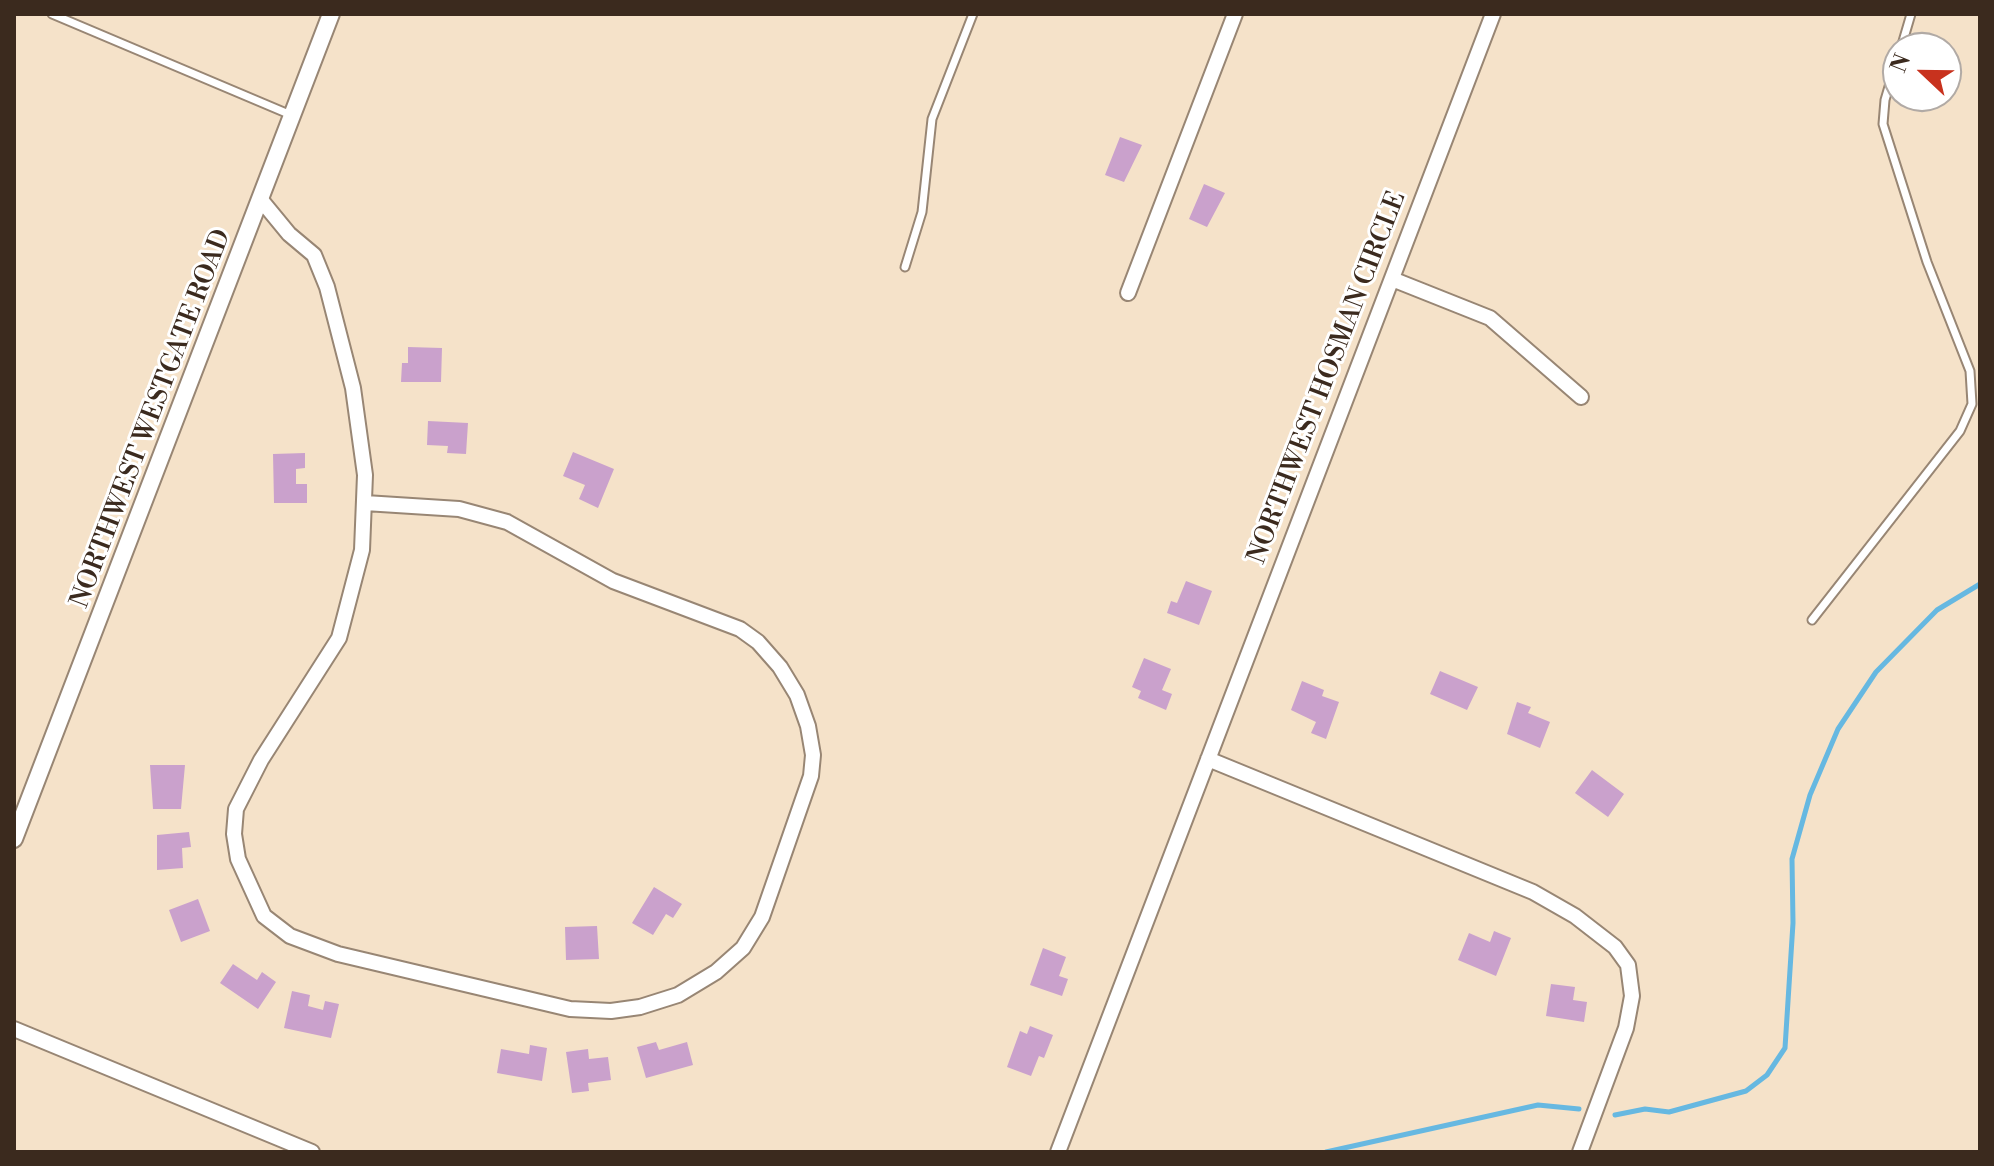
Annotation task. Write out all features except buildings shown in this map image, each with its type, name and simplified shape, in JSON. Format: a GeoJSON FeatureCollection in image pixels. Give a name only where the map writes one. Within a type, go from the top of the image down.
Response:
{"type":"FeatureCollection","features":[{"type":"Feature","properties":{"kind":"street","name":"NORTHWEST WESTGATE ROAD"},"geometry":{"type":"LineString","coordinates":[[14,839],[331,14]]}},
{"type":"Feature","properties":{"kind":"street"},"geometry":{"type":"LineString","coordinates":[[1128,293],[1235,14]]}},
{"type":"Feature","properties":{"kind":"street","name":"NORTHWEST HOSMAN CIRCLE"},"geometry":{"type":"LineString","coordinates":[[1058,1152],[1493,14]]}},
{"type":"Feature","properties":{"kind":"street"},"geometry":{"type":"LineString","coordinates":[[261,200],[289,234],[314,255],[327,287],[353,388],[365,475],[362,550],[339,638],[261,760],[236,809],[234,834],[238,859],[264,916],[290,936],[338,954],[570,1009],[611,1011],[640,1007],[678,995],[716,972],[743,948],[762,917],[811,776],[813,755],[808,726],[797,695],[780,667],[758,642],[740,629],[613,581],[507,522],[459,509],[365,503]]}},
{"type":"Feature","properties":{"kind":"street"},"geometry":{"type":"LineString","coordinates":[[1392,279],[1490,318],[1581,397]]}},
{"type":"Feature","properties":{"kind":"street"},"geometry":{"type":"LineString","coordinates":[[1208,759],[1533,892],[1575,916],[1615,947],[1628,965],[1632,996],[1626,1028],[1580,1152]]}},
{"type":"Feature","properties":{"kind":"street"},"geometry":{"type":"LineString","coordinates":[[14,1029],[312,1152]]}},
{"type":"Feature","properties":{"kind":"lane"},"geometry":{"type":"LineString","coordinates":[[52,14],[293,115]]}},
{"type":"Feature","properties":{"kind":"lane"},"geometry":{"type":"LineString","coordinates":[[905,267],[922,212],[932,119],[973,14]]}},
{"type":"Feature","properties":{"kind":"lane"},"geometry":{"type":"LineString","coordinates":[[1812,620],[1960,431],[1972,404],[1970,371],[1918,239],[1883,124],[1884,112]]}},
{"type":"Feature","properties":{"kind":"waterway"},"geometry":{"type":"LineString","coordinates":[[1615,1115],[1645,1109],[1669,1112],[1746,1091],[1767,1075],[1785,1048],[1793,923],[1792,859],[1810,795],[1838,729],[1876,672],[1937,610],[1980,584]]}},
{"type":"Feature","properties":{"kind":"waterway"},"geometry":{"type":"LineString","coordinates":[[1326,1152],[1538,1105],[1579,1109]]}}]}
